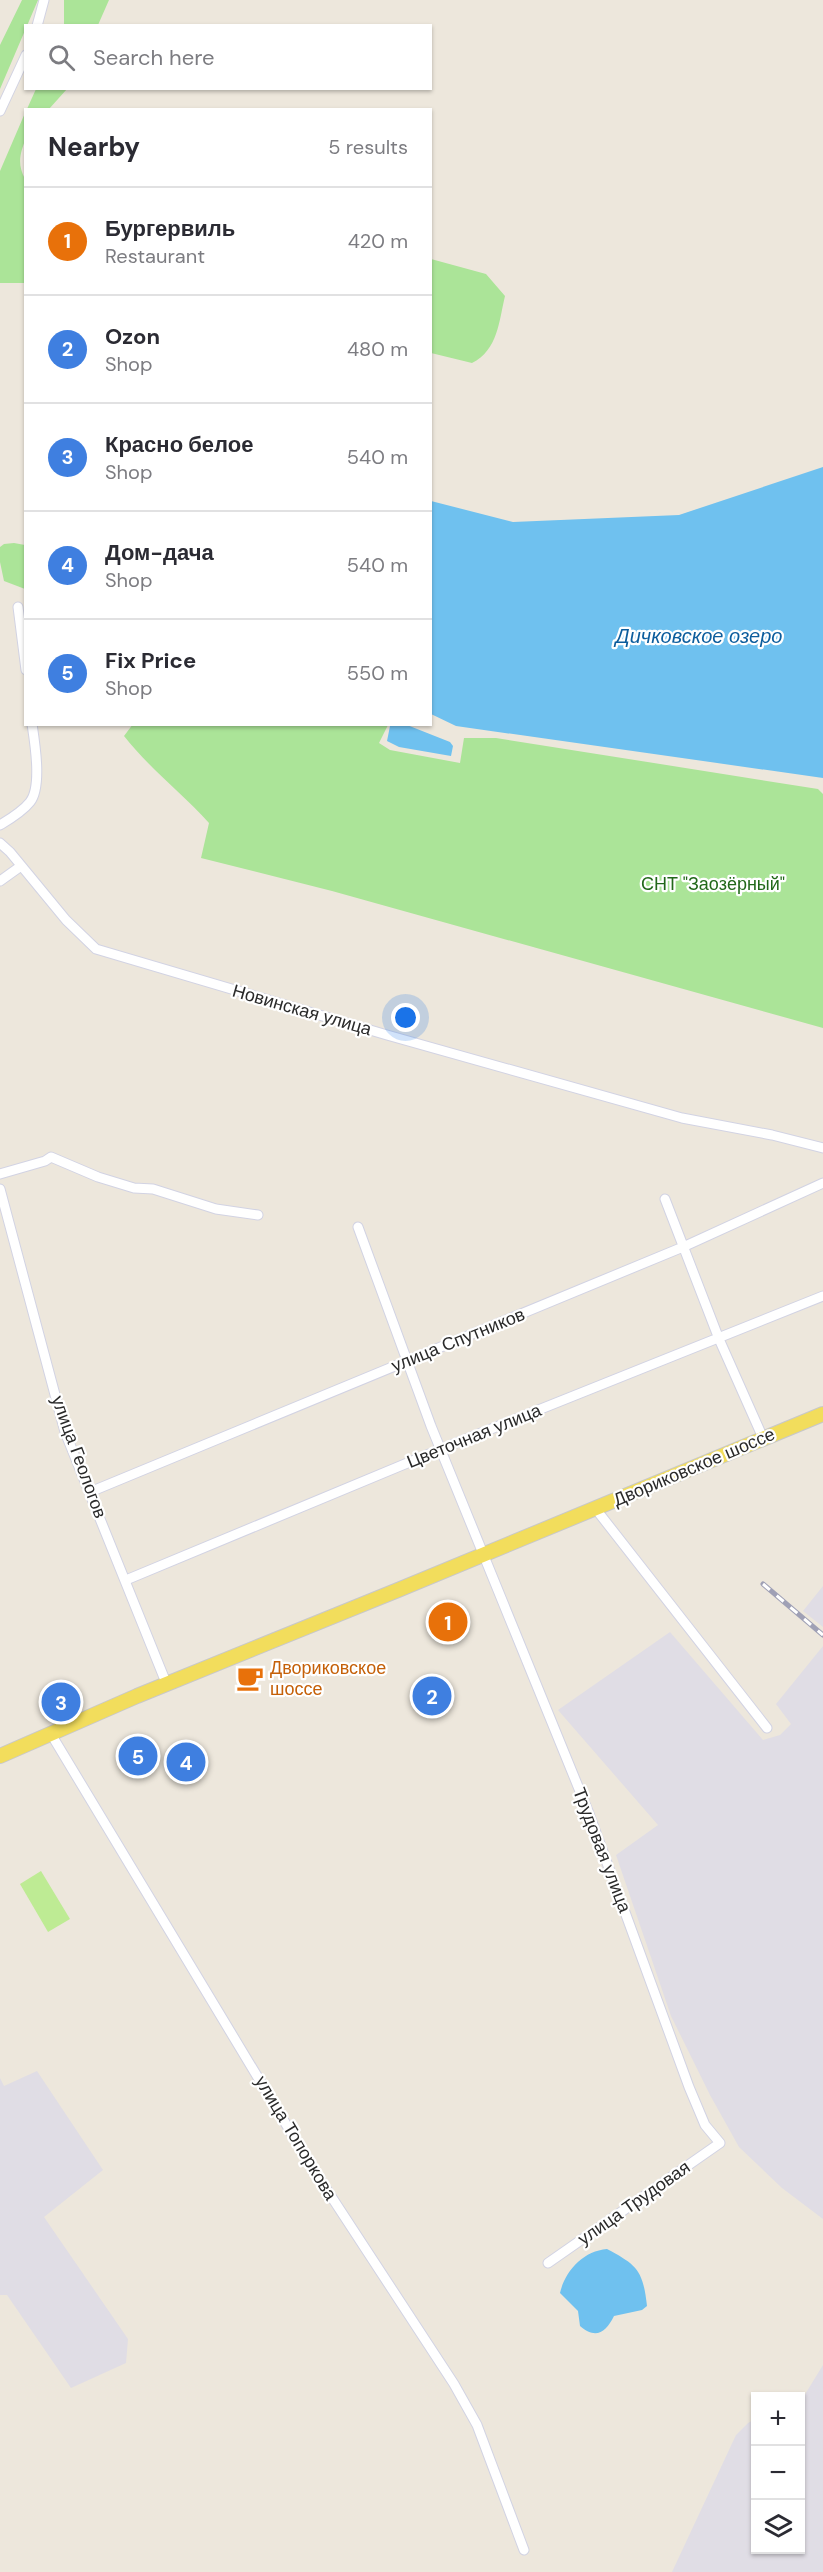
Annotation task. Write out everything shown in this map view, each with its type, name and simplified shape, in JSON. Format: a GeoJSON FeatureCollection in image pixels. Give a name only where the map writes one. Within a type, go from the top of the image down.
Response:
{"type":"FeatureCollection","features":[{"type":"Feature","properties":{"kind":"main road","name":"Двориковское шоссе"},"geometry":{"type":"LineString","coordinates":[[0,1756],[167,1684],[823,1414]]}},
{"type":"Feature","properties":{"kind":"street"},"geometry":{"type":"LineString","coordinates":[[38,24],[44,0]]}},
{"type":"Feature","properties":{"kind":"street"},"geometry":{"type":"LineString","coordinates":[[0,111],[24,59]]}},
{"type":"Feature","properties":{"kind":"street"},"geometry":{"type":"LineString","coordinates":[[18,607],[24,654]]}},
{"type":"Feature","properties":{"kind":"street"},"geometry":{"type":"LineString","coordinates":[[0,825],[30,802],[35,791],[36,754],[32,726]]}},
{"type":"Feature","properties":{"kind":"street","name":"Новинская улица"},"geometry":{"type":"LineString","coordinates":[[0,843],[66,920],[96,949],[682,1118],[772,1134],[823,1148]]}},
{"type":"Feature","properties":{"kind":"street"},"geometry":{"type":"LineString","coordinates":[[0,881],[21,866]]}},
{"type":"Feature","properties":{"kind":"street"},"geometry":{"type":"LineString","coordinates":[[0,1173],[45,1161],[51,1157],[98,1177],[134,1188],[153,1189],[216,1209],[258,1215]]}},
{"type":"Feature","properties":{"kind":"street","name":"улица Спутников"},"geometry":{"type":"LineString","coordinates":[[90,1492],[683,1247],[823,1183]]}},
{"type":"Feature","properties":{"kind":"street","name":"улица Геологов"},"geometry":{"type":"LineString","coordinates":[[0,1189],[65,1432],[167,1684]]}},
{"type":"Feature","properties":{"kind":"street"},"geometry":{"type":"LineString","coordinates":[[665,1199],[719,1339],[763,1438]]}},
{"type":"Feature","properties":{"kind":"street","name":"Трудовая улица"},"geometry":{"type":"LineString","coordinates":[[358,1227],[441,1449],[588,1811],[705,2125],[720,2143]]}},
{"type":"Feature","properties":{"kind":"street","name":"Цветочная улица"},"geometry":{"type":"LineString","coordinates":[[126,1580],[441,1449],[823,1296]]}},
{"type":"Feature","properties":{"kind":"street"},"geometry":{"type":"LineString","coordinates":[[595,1508],[767,1728]]}},
{"type":"Feature","properties":{"kind":"street","name":"улица Топоркова"},"geometry":{"type":"LineString","coordinates":[[51,1734],[310,2164],[454,2384],[477,2424],[524,2550]]}},
{"type":"Feature","properties":{"kind":"street","name":"улица Трудовая"},"geometry":{"type":"LineString","coordinates":[[548,2263],[720,2143]]}},
{"type":"Feature","properties":{"kind":"shaded area"},"geometry":{"type":"Polygon","coordinates":[[[823,1586],[823,1627],[803,1611],[823,1586]]]}},
{"type":"Feature","properties":{"kind":"shaded area"},"geometry":{"type":"Polygon","coordinates":[[[670,1632],[763,1740],[780,1735],[791,1724],[776,1704],[823,1646],[823,2219],[782,2188],[739,2147],[710,2095],[671,2016],[616,1855],[658,1825],[558,1710],[670,1632]]]}},
{"type":"Feature","properties":{"kind":"shaded area"},"geometry":{"type":"Polygon","coordinates":[[[37,2071],[103,2170],[44,2217],[128,2339],[126,2363],[71,2388],[7,2295],[0,2295],[0,2078],[4,2086],[37,2071]]]}},
{"type":"Feature","properties":{"kind":"shaded area"},"geometry":{"type":"Polygon","coordinates":[[[823,2365],[823,2572],[672,2572],[736,2435],[751,2421],[751,2554],[805,2554],[805,2394],[823,2365]]]}},
{"type":"Feature","properties":{"kind":"green space"},"geometry":{"type":"Polygon","coordinates":[[[22,0],[38,0],[28,24],[24,24],[24,33],[0,89],[0,45],[22,0]]]}},
{"type":"Feature","properties":{"kind":"green space"},"geometry":{"type":"Polygon","coordinates":[[[64,0],[109,0],[98,24],[64,24],[64,0]]]}},
{"type":"Feature","properties":{"kind":"green space"},"geometry":{"type":"Polygon","coordinates":[[[35,90],[66,90],[50,108],[27,108],[35,90]]]}},
{"type":"Feature","properties":{"kind":"green space"},"geometry":{"type":"Polygon","coordinates":[[[24,115],[24,144],[20,163],[24,177],[24,283],[0,283],[0,171],[24,115]]]}},
{"type":"Feature","properties":{"kind":"green space"},"geometry":{"type":"Polygon","coordinates":[[[432,259],[486,274],[505,296],[499,325],[492,343],[481,357],[472,363],[432,353],[432,259]]]}},
{"type":"Feature","properties":{"kind":"green space"},"geometry":{"type":"Polygon","coordinates":[[[4,544],[24,545],[24,589],[4,581],[0,547],[4,544]]]}},
{"type":"Feature","properties":{"kind":"green space","name":"СНТ \"Заозёрный\""},"geometry":{"type":"Polygon","coordinates":[[[132,726],[388,726],[379,743],[390,750],[460,763],[464,738],[496,738],[818,789],[823,794],[823,1028],[332,891],[201,858],[209,823],[124,736],[132,726]]]}},
{"type":"Feature","properties":{"kind":"green space"},"geometry":{"type":"Polygon","coordinates":[[[41,1871],[70,1919],[48,1932],[20,1884],[41,1871]]]}},
{"type":"Feature","properties":{"kind":"water","name":"Дичковское озеро"},"geometry":{"type":"Polygon","coordinates":[[[823,467],[823,778],[456,726],[432,714],[432,501],[513,522],[679,515],[823,467]]]}},
{"type":"Feature","properties":{"kind":"water"},"geometry":{"type":"Polygon","coordinates":[[[390,726],[410,726],[450,742],[453,746],[451,756],[399,747],[387,741],[390,726]]]}},
{"type":"Feature","properties":{"kind":"water"},"geometry":{"type":"Polygon","coordinates":[[[607,2249],[637,2270],[643,2284],[647,2306],[642,2310],[614,2316],[604,2330],[591,2333],[580,2326],[578,2311],[560,2293],[566,2277],[576,2264],[590,2254],[607,2249]]]}},
{"type":"Feature","properties":{"kind":"railway"},"geometry":{"type":"LineString","coordinates":[[763,1584],[823,1635]]}},
{"type":"Feature","properties":{"kind":"place","name":"Бургервиль"},"geometry":{"type":"Point","coordinates":[448,1622]}},
{"type":"Feature","properties":{"kind":"place","name":"Двориковское шоссе"},"geometry":{"type":"Point","coordinates":[250,1678]}},
{"type":"Feature","properties":{"kind":"place","name":"Ozon"},"geometry":{"type":"Point","coordinates":[432,1696]}},
{"type":"Feature","properties":{"kind":"place","name":"Красно белое"},"geometry":{"type":"Point","coordinates":[61,1702]}},
{"type":"Feature","properties":{"kind":"place","name":"Fix Price"},"geometry":{"type":"Point","coordinates":[138,1756]}},
{"type":"Feature","properties":{"kind":"place","name":"Дом-дача"},"geometry":{"type":"Point","coordinates":[186,1762]}}]}
